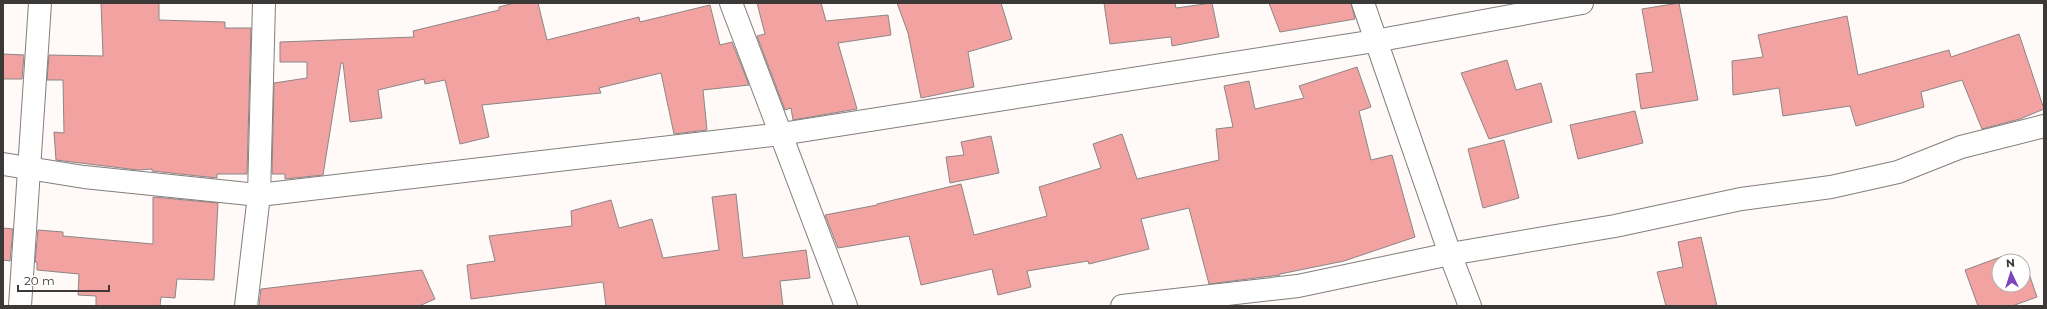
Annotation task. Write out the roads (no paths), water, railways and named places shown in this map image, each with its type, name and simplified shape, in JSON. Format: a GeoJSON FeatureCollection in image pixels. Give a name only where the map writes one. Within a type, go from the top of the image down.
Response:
{"type":"FeatureCollection","features":[{"type":"Feature","properties":{"kind":"street"},"geometry":{"type":"LineString","coordinates":[[20,306],[40,3]]}},
{"type":"Feature","properties":{"kind":"street"},"geometry":{"type":"LineString","coordinates":[[246,306],[259,195],[264,3]]}},
{"type":"Feature","properties":{"kind":"street"},"geometry":{"type":"LineString","coordinates":[[731,3],[846,306]]}},
{"type":"Feature","properties":{"kind":"street"},"geometry":{"type":"LineString","coordinates":[[1363,3],[1450,254],[1470,306]]}},
{"type":"Feature","properties":{"kind":"street"},"geometry":{"type":"LineString","coordinates":[[3,164],[84,177],[259,195],[781,134],[1375,41],[1582,3]]}},
{"type":"Feature","properties":{"kind":"street"},"geometry":{"type":"LineString","coordinates":[[1122,306],[1298,286],[1450,254],[1615,226],[1741,199],[1831,187],[1898,172],[1961,147],[2044,126]]}}]}
